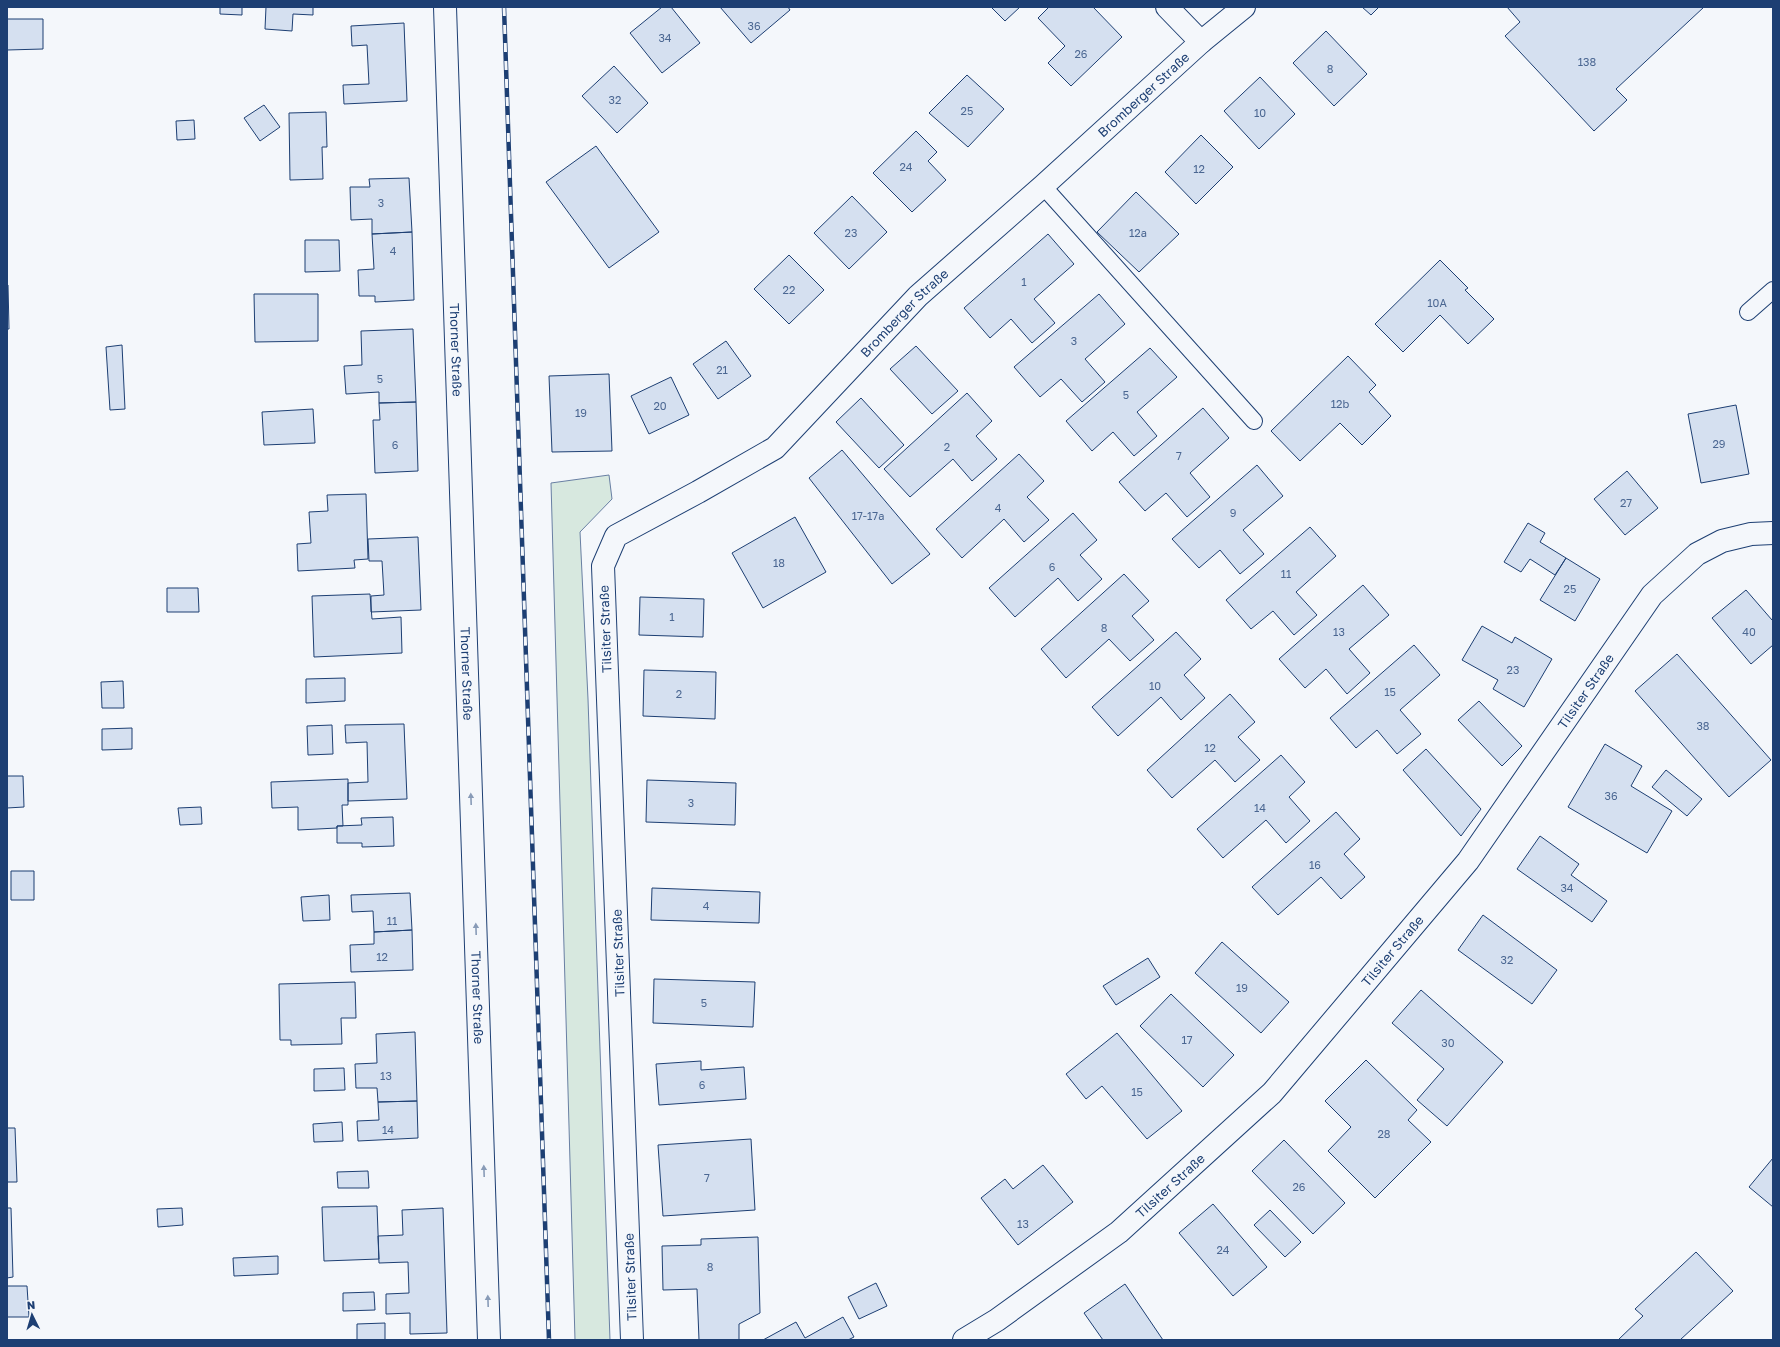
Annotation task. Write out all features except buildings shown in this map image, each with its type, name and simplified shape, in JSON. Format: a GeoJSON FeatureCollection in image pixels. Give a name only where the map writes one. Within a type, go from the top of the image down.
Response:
{"type":"FeatureCollection","features":[{"type":"Feature","properties":{"kind":"street","name":"Thorner Straße"},"geometry":{"type":"LineString","coordinates":[[445,7],[489,1340]]}},
{"type":"Feature","properties":{"kind":"street","name":"Bromberger Straße"},"geometry":{"type":"LineString","coordinates":[[1167,7],[1201,42]]}},
{"type":"Feature","properties":{"kind":"street","name":"Bromberger Straße"},"geometry":{"type":"LineString","coordinates":[[602,566],[616,536],[698,492],[775,448],[918,296],[1043,186],[1201,42],[1244,7]]}},
{"type":"Feature","properties":{"kind":"street","name":"Tilsiter Straße"},"geometry":{"type":"LineString","coordinates":[[964,1340],[997,1320],[1119,1232],[1272,1093],[1468,861],[1652,596],[1697,554],[1722,540],[1751,534],[1773,533]]}},
{"type":"Feature","properties":{"kind":"street","name":"Tilsiter Straße"},"geometry":{"type":"LineString","coordinates":[[602,566],[632,1340]]}},
{"type":"Feature","properties":{"kind":"lane"},"geometry":{"type":"LineString","coordinates":[[1043,186],[1254,421]]}},
{"type":"Feature","properties":{"kind":"lane"},"geometry":{"type":"LineString","coordinates":[[1748,312],[1773,290]]}},
{"type":"Feature","properties":{"kind":"shaded area"},"geometry":{"type":"Polygon","coordinates":[[[609,475],[612,499],[580,532],[588,699],[610,1340],[575,1340],[551,483],[609,475]]]}},
{"type":"Feature","properties":{"kind":"railway"},"geometry":{"type":"LineString","coordinates":[[504,7],[549,1340]]}}]}
